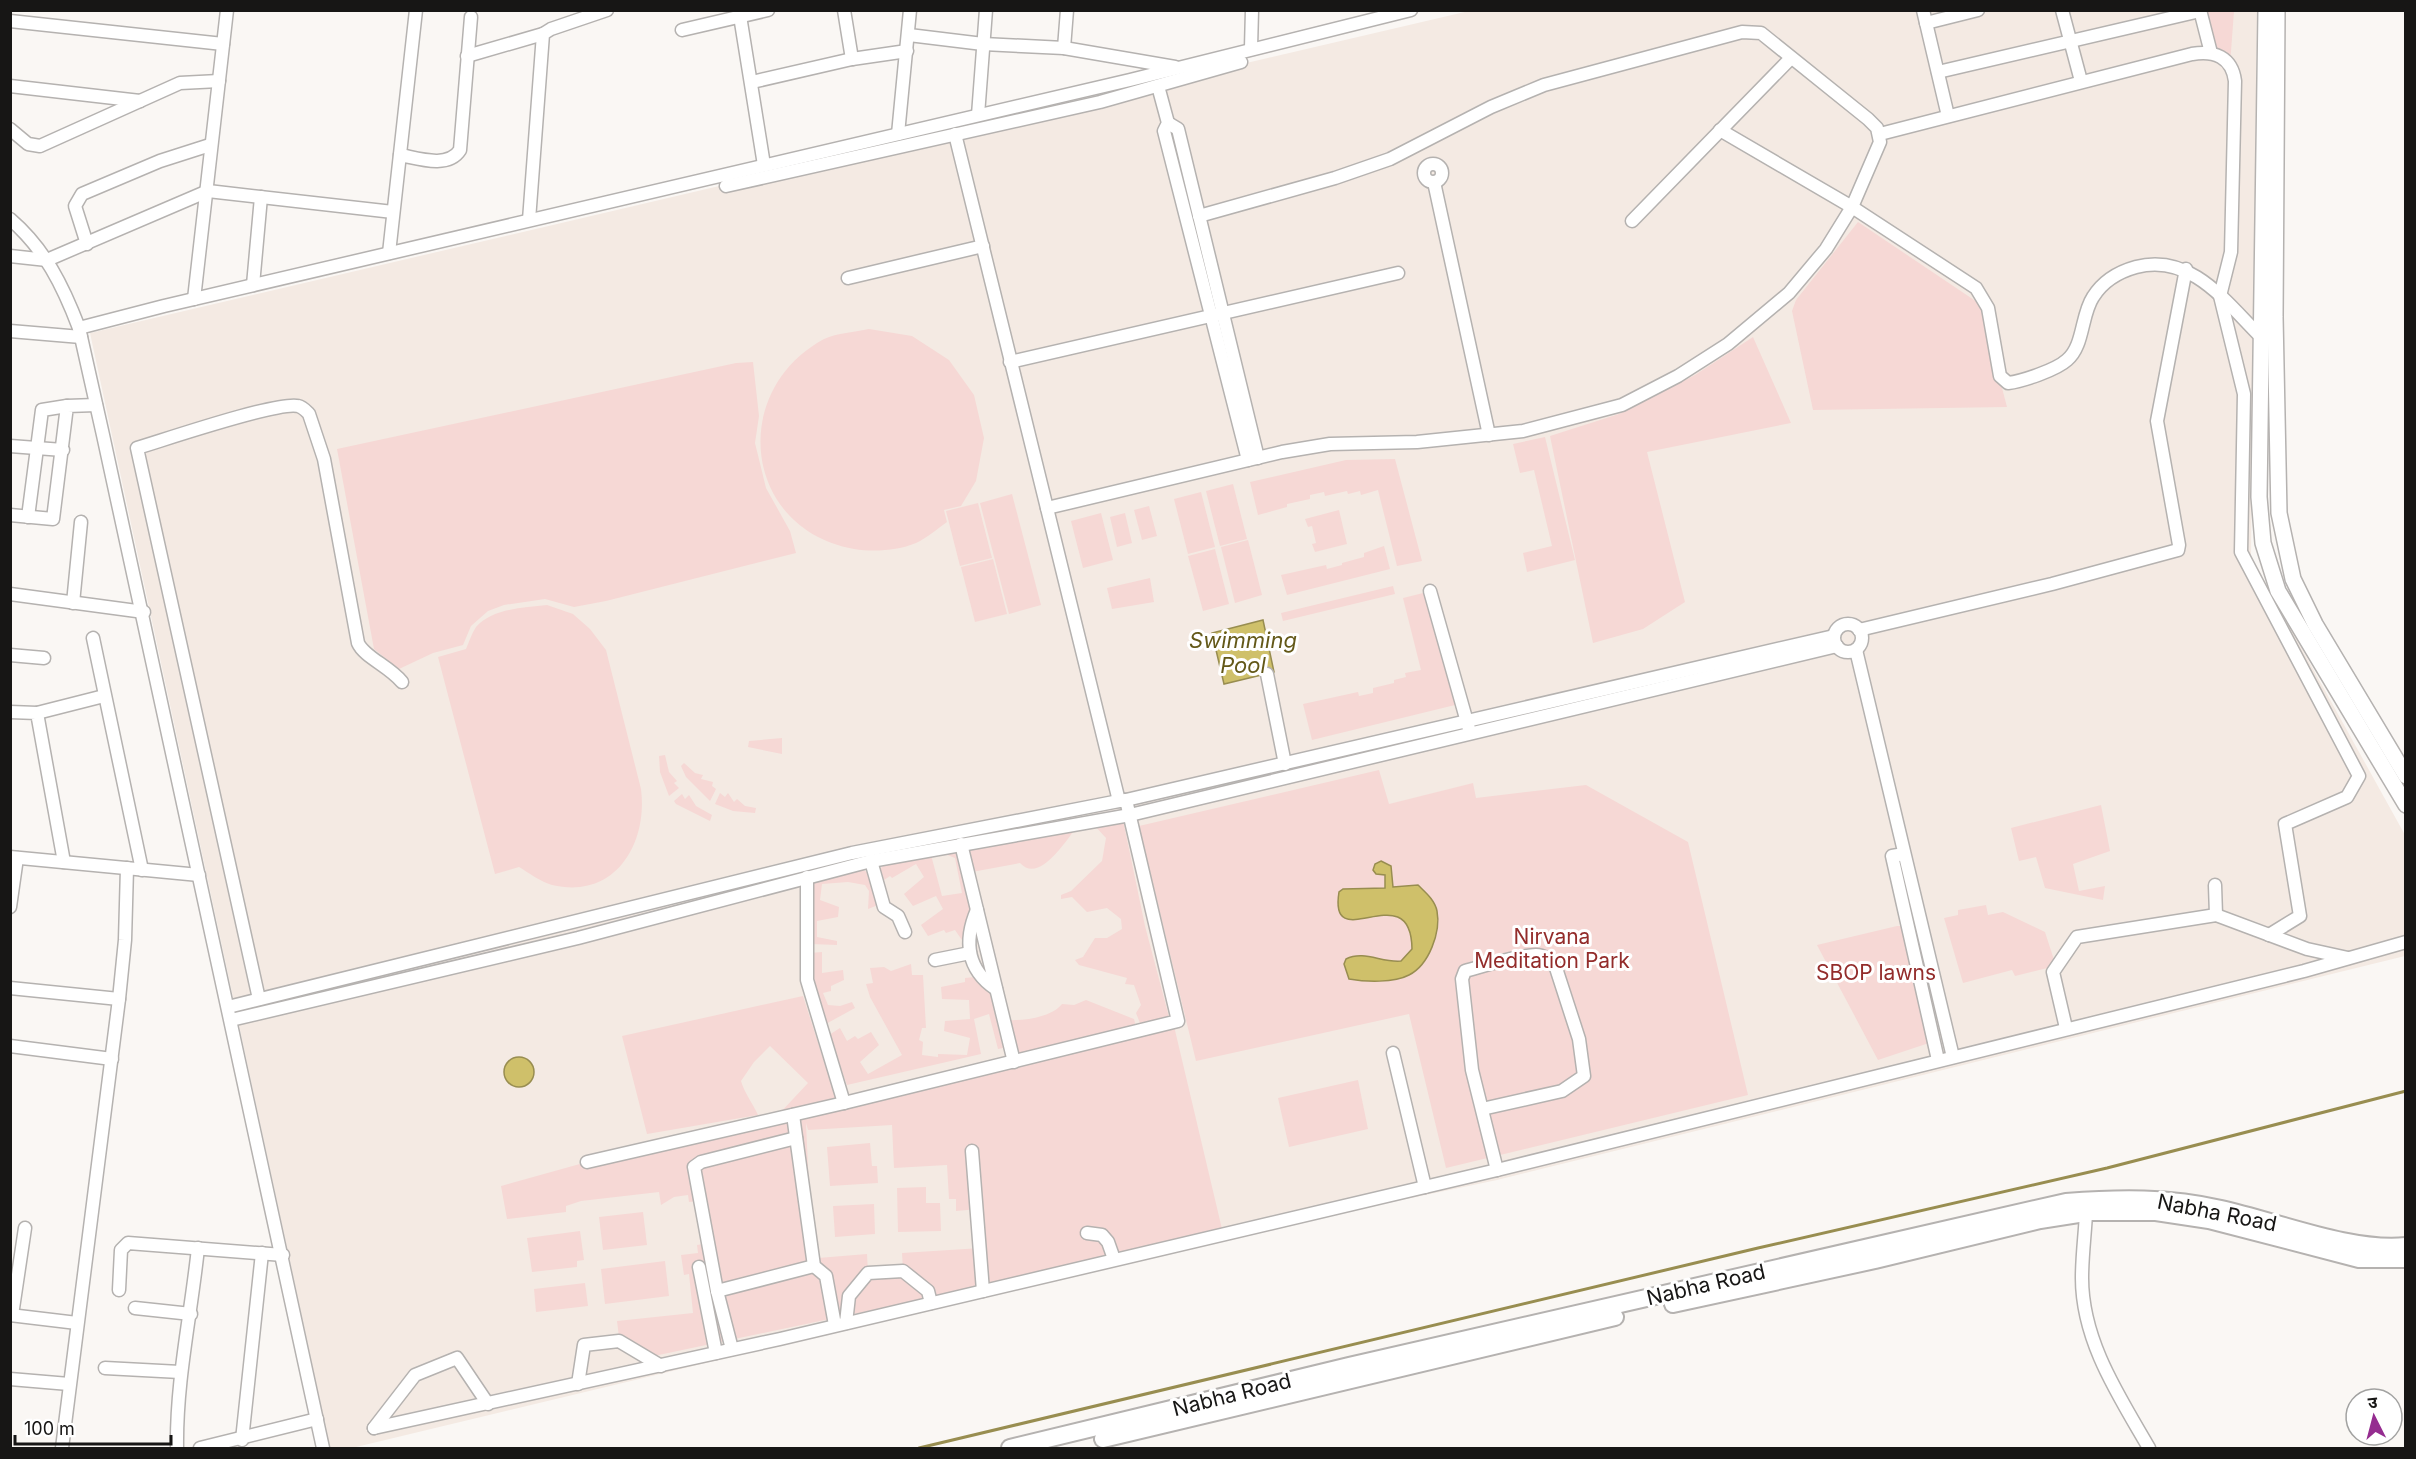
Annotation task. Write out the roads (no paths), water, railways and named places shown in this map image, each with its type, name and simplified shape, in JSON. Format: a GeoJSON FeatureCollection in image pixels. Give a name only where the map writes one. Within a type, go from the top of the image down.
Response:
{"type":"FeatureCollection","features":[{"type":"Feature","properties":{"kind":"main road","name":"Nabha Road"},"geometry":{"type":"LineString","coordinates":[[1062,1446],[1349,1366],[2066,1202],[2133,1199],[2188,1203],[2367,1245],[2406,1246]]}},
{"type":"Feature","properties":{"kind":"main road","name":"Nabha Road"},"geometry":{"type":"LineString","coordinates":[[1010,1449],[1062,1446],[1613,1317],[1875,1260],[2009,1226],[2086,1213],[2166,1213],[2209,1220],[2360,1259],[2406,1259]]}},
{"type":"Feature","properties":{"kind":"street"},"geometry":{"type":"LineString","coordinates":[[194,299],[227,10]]}},
{"type":"Feature","properties":{"kind":"street"},"geometry":{"type":"LineString","coordinates":[[389,253],[416,10]]}},
{"type":"Feature","properties":{"kind":"street"},"geometry":{"type":"LineString","coordinates":[[467,56],[543,34],[586,14],[607,10]]}},
{"type":"Feature","properties":{"kind":"street"},"geometry":{"type":"LineString","coordinates":[[682,30],[768,10]]}},
{"type":"Feature","properties":{"kind":"street"},"geometry":{"type":"LineString","coordinates":[[844,10],[852,59]]}},
{"type":"Feature","properties":{"kind":"street"},"geometry":{"type":"LineString","coordinates":[[898,134],[910,10]]}},
{"type":"Feature","properties":{"kind":"street"},"geometry":{"type":"LineString","coordinates":[[978,116],[986,10]]}},
{"type":"Feature","properties":{"kind":"street"},"geometry":{"type":"LineString","coordinates":[[1064,48],[1067,10]]}},
{"type":"Feature","properties":{"kind":"street"},"geometry":{"type":"LineString","coordinates":[[1251,48],[1252,10]]}},
{"type":"Feature","properties":{"kind":"street"},"geometry":{"type":"LineString","coordinates":[[10,331],[80,333],[194,299],[978,116],[1411,10]]}},
{"type":"Feature","properties":{"kind":"street"},"geometry":{"type":"LineString","coordinates":[[1923,10],[1948,116]]}},
{"type":"Feature","properties":{"kind":"street"},"geometry":{"type":"LineString","coordinates":[[1926,23],[1978,10]]}},
{"type":"Feature","properties":{"kind":"street"},"geometry":{"type":"LineString","coordinates":[[2061,10],[2081,81]]}},
{"type":"Feature","properties":{"kind":"street"},"geometry":{"type":"LineString","coordinates":[[2266,10],[2259,497],[2263,543],[2278,591],[2406,805]]}},
{"type":"Feature","properties":{"kind":"street"},"geometry":{"type":"LineString","coordinates":[[2277,10],[2275,317],[2278,513],[2293,579],[2315,624],[2406,776]]}},
{"type":"Feature","properties":{"kind":"street"},"geometry":{"type":"LineString","coordinates":[[1938,72],[2200,11],[2211,53]]}},
{"type":"Feature","properties":{"kind":"street"},"geometry":{"type":"LineString","coordinates":[[740,16],[764,165]]}},
{"type":"Feature","properties":{"kind":"street"},"geometry":{"type":"LineString","coordinates":[[400,155],[434,160],[457,154],[460,150],[471,17]]}},
{"type":"Feature","properties":{"kind":"street"},"geometry":{"type":"LineString","coordinates":[[10,21],[223,44]]}},
{"type":"Feature","properties":{"kind":"street"},"geometry":{"type":"LineString","coordinates":[[1047,508],[1253,459],[1330,444],[1417,442],[1534,429],[1622,405],[1678,376],[1728,344],[1789,293],[1826,249],[1852,207],[1880,142],[1880,134],[1868,119],[1790,59],[1761,33],[1727,35],[1544,85],[1491,107],[1390,159],[1335,178],[1199,216]]}},
{"type":"Feature","properties":{"kind":"street"},"geometry":{"type":"LineString","coordinates":[[529,220],[543,34]]}},
{"type":"Feature","properties":{"kind":"street"},"geometry":{"type":"LineString","coordinates":[[909,35],[983,44],[1064,48],[1179,68]]}},
{"type":"Feature","properties":{"kind":"street"},"geometry":{"type":"LineString","coordinates":[[752,82],[852,59],[907,51]]}},
{"type":"Feature","properties":{"kind":"street"},"geometry":{"type":"LineString","coordinates":[[1880,134],[2192,54],[2211,53],[2224,58],[2230,65],[2235,81],[2231,252],[2220,296],[2244,394],[2241,552],[2359,776],[2347,797],[2285,824],[2300,916],[2269,935]]}},
{"type":"Feature","properties":{"kind":"street"},"geometry":{"type":"LineString","coordinates":[[1632,221],[1790,59]]}},
{"type":"Feature","properties":{"kind":"street"},"geometry":{"type":"LineString","coordinates":[[726,186],[1100,102],[1241,62]]}},
{"type":"Feature","properties":{"kind":"street"},"geometry":{"type":"LineString","coordinates":[[10,129],[28,144],[40,146],[185,82],[219,81]]}},
{"type":"Feature","properties":{"kind":"street"},"geometry":{"type":"LineString","coordinates":[[10,86],[140,100]]}},
{"type":"Feature","properties":{"kind":"street"},"geometry":{"type":"LineString","coordinates":[[1158,86],[1168,123],[1164,131],[1217,313],[1253,459]]}},
{"type":"Feature","properties":{"kind":"street"},"geometry":{"type":"LineString","coordinates":[[1168,123],[1178,129],[1199,216],[1217,313]]}},
{"type":"Feature","properties":{"kind":"street"},"geometry":{"type":"LineString","coordinates":[[1720,130],[1852,207],[1976,288],[1988,308],[2000,376],[2008,383],[2020,382],[2066,361],[2080,333],[2091,299],[2115,275],[2157,263],[2186,269],[2220,296],[2260,336]]}},
{"type":"Feature","properties":{"kind":"street"},"geometry":{"type":"LineString","coordinates":[[587,1162],[844,1103],[1178,1021],[1126,806],[1010,362],[955,134]]}},
{"type":"Feature","properties":{"kind":"street"},"geometry":{"type":"LineString","coordinates":[[1426,142],[1431,164],[1426,167],[1424,174],[1427,180],[1434,182],[1489,435]]}},
{"type":"Feature","properties":{"kind":"street"},"geometry":{"type":"LineString","coordinates":[[87,244],[75,206],[82,194],[160,161],[210,144]]}},
{"type":"Feature","properties":{"kind":"street"},"geometry":{"type":"LineString","coordinates":[[10,256],[47,260],[208,191],[393,212]]}},
{"type":"Feature","properties":{"kind":"street"},"geometry":{"type":"LineString","coordinates":[[253,285],[261,197]]}},
{"type":"Feature","properties":{"kind":"street"},"geometry":{"type":"LineString","coordinates":[[10,219],[26,233],[47,260],[68,297],[80,333],[144,612],[198,875],[283,1255],[323,1449]]}},
{"type":"Feature","properties":{"kind":"street"},"geometry":{"type":"LineString","coordinates":[[848,278],[983,246]]}},
{"type":"Feature","properties":{"kind":"street"},"geometry":{"type":"LineString","coordinates":[[231,1020],[476,962],[871,861],[961,844],[1835,641],[1845,625],[1859,630],[2052,584],[2178,550],[2180,545],[2157,421],[2186,269]]}},
{"type":"Feature","properties":{"kind":"street"},"geometry":{"type":"LineString","coordinates":[[1010,362],[1398,273]]}},
{"type":"Feature","properties":{"kind":"street"},"geometry":{"type":"LineString","coordinates":[[28,517],[43,408],[96,405]]}},
{"type":"Feature","properties":{"kind":"street"},"geometry":{"type":"LineString","coordinates":[[10,515],[51,520],[54,517],[67,406]]}},
{"type":"Feature","properties":{"kind":"street"},"geometry":{"type":"LineString","coordinates":[[259,999],[137,448],[263,411],[290,406],[304,409],[309,414],[324,459],[358,643],[364,653],[391,669],[402,682]]}},
{"type":"Feature","properties":{"kind":"street"},"geometry":{"type":"LineString","coordinates":[[10,446],[63,450]]}},
{"type":"Feature","properties":{"kind":"street"},"geometry":{"type":"LineString","coordinates":[[73,603],[81,522]]}},
{"type":"Feature","properties":{"kind":"street"},"geometry":{"type":"LineString","coordinates":[[1430,591],[1468,728]]}},
{"type":"Feature","properties":{"kind":"street"},"geometry":{"type":"LineString","coordinates":[[10,594],[144,612]]}},
{"type":"Feature","properties":{"kind":"street"},"geometry":{"type":"LineString","coordinates":[[1859,630],[1862,641],[1856,650],[1938,1060]]}},
{"type":"Feature","properties":{"kind":"street"},"geometry":{"type":"LineString","coordinates":[[93,638],[142,870]]}},
{"type":"Feature","properties":{"kind":"street"},"geometry":{"type":"LineString","coordinates":[[1835,641],[1845,652],[1856,650]]}},
{"type":"Feature","properties":{"kind":"street"},"geometry":{"type":"LineString","coordinates":[[10,655],[44,658]]}},
{"type":"Feature","properties":{"kind":"street"},"geometry":{"type":"LineString","coordinates":[[1268,674],[1285,764]]}},
{"type":"Feature","properties":{"kind":"street"},"geometry":{"type":"LineString","coordinates":[[10,712],[37,713],[104,696]]}},
{"type":"Feature","properties":{"kind":"street"},"geometry":{"type":"LineString","coordinates":[[37,713],[64,862]]}},
{"type":"Feature","properties":{"kind":"street"},"geometry":{"type":"LineString","coordinates":[[228,1006],[922,838],[1126,806],[1285,764],[1468,728]]}},
{"type":"Feature","properties":{"kind":"street"},"geometry":{"type":"LineString","coordinates":[[961,844],[1014,1062]]}},
{"type":"Feature","properties":{"kind":"street"},"geometry":{"type":"LineString","coordinates":[[1898,855],[1953,1057]]}},
{"type":"Feature","properties":{"kind":"street"},"geometry":{"type":"LineString","coordinates":[[10,907],[14,858],[198,875]]}},
{"type":"Feature","properties":{"kind":"street"},"geometry":{"type":"LineString","coordinates":[[871,861],[884,907],[898,916],[905,933]]}},
{"type":"Feature","properties":{"kind":"street"},"geometry":{"type":"LineString","coordinates":[[62,1449],[119,999],[125,939],[127,868]]}},
{"type":"Feature","properties":{"kind":"street"},"geometry":{"type":"LineString","coordinates":[[783,870],[784,884]]}},
{"type":"Feature","properties":{"kind":"street"},"geometry":{"type":"LineString","coordinates":[[807,878],[807,980],[844,1103]]}},
{"type":"Feature","properties":{"kind":"street"},"geometry":{"type":"LineString","coordinates":[[2215,885],[2216,915]]}},
{"type":"Feature","properties":{"kind":"street"},"geometry":{"type":"LineString","coordinates":[[977,910],[968,935],[970,953],[987,983],[996,989]]}},
{"type":"Feature","properties":{"kind":"street"},"geometry":{"type":"LineString","coordinates":[[2066,1028],[2053,972],[2077,937],[2216,915],[2307,949],[2350,958]]}},
{"type":"Feature","properties":{"kind":"street"},"geometry":{"type":"LineString","coordinates":[[488,1404],[457,1358],[415,1376],[374,1428],[488,1404],[661,1366],[1497,1170],[2304,971],[2406,942]]}},
{"type":"Feature","properties":{"kind":"street"},"geometry":{"type":"LineString","coordinates":[[472,946],[476,962]]}},
{"type":"Feature","properties":{"kind":"street"},"geometry":{"type":"LineString","coordinates":[[2304,971],[2311,964],[2311,956],[2307,949]]}},
{"type":"Feature","properties":{"kind":"street"},"geometry":{"type":"LineString","coordinates":[[935,960],[970,953]]}},
{"type":"Feature","properties":{"kind":"street"},"geometry":{"type":"LineString","coordinates":[[1482,1109],[1562,1090],[1584,1076],[1579,1039],[1556,968],[1549,959],[1538,955],[1465,971],[1462,979],[1472,1070],[1497,1170]]}},
{"type":"Feature","properties":{"kind":"street"},"geometry":{"type":"LineString","coordinates":[[10,988],[119,999]]}},
{"type":"Feature","properties":{"kind":"street"},"geometry":{"type":"LineString","coordinates":[[10,1046],[112,1059]]}},
{"type":"Feature","properties":{"kind":"street"},"geometry":{"type":"LineString","coordinates":[[1393,1053],[1425,1187]]}},
{"type":"Feature","properties":{"kind":"street"},"geometry":{"type":"LineString","coordinates":[[793,1115],[814,1266],[826,1276],[840,1324]]}},
{"type":"Feature","properties":{"kind":"street"},"geometry":{"type":"LineString","coordinates":[[732,1349],[717,1291],[694,1167],[701,1162],[796,1138]]}},
{"type":"Feature","properties":{"kind":"street"},"geometry":{"type":"LineString","coordinates":[[972,1150],[983,1291]]}},
{"type":"Feature","properties":{"kind":"street"},"geometry":{"type":"LineString","coordinates":[[2086,1213],[2082,1278],[2085,1307],[2092,1338],[2113,1387],[2148,1449]]}},
{"type":"Feature","properties":{"kind":"street"},"geometry":{"type":"LineString","coordinates":[[25,1228],[11,1315],[77,1323]]}},
{"type":"Feature","properties":{"kind":"street"},"geometry":{"type":"LineString","coordinates":[[1087,1233],[1102,1235],[1108,1242],[1114,1259]]}},
{"type":"Feature","properties":{"kind":"street"},"geometry":{"type":"LineString","coordinates":[[119,1290],[121,1250],[128,1243],[283,1255]]}},
{"type":"Feature","properties":{"kind":"street"},"geometry":{"type":"LineString","coordinates":[[177,1449],[180,1372],[191,1314],[198,1248]]}},
{"type":"Feature","properties":{"kind":"street"},"geometry":{"type":"LineString","coordinates":[[242,1440],[262,1253]]}},
{"type":"Feature","properties":{"kind":"street"},"geometry":{"type":"LineString","coordinates":[[717,1291],[814,1266]]}},
{"type":"Feature","properties":{"kind":"street"},"geometry":{"type":"LineString","coordinates":[[699,1267],[716,1353]]}},
{"type":"Feature","properties":{"kind":"street"},"geometry":{"type":"LineString","coordinates":[[840,1324],[849,1296],[868,1273],[903,1271],[928,1291],[931,1303]]}},
{"type":"Feature","properties":{"kind":"street"},"geometry":{"type":"LineString","coordinates":[[135,1308],[191,1314]]}},
{"type":"Feature","properties":{"kind":"street"},"geometry":{"type":"LineString","coordinates":[[578,1384],[584,1345],[620,1341],[661,1366]]}},
{"type":"Feature","properties":{"kind":"street"},"geometry":{"type":"LineString","coordinates":[[105,1368],[180,1372]]}},
{"type":"Feature","properties":{"kind":"street"},"geometry":{"type":"LineString","coordinates":[[10,1379],[69,1384]]}},
{"type":"Feature","properties":{"kind":"street"},"geometry":{"type":"LineString","coordinates":[[200,1449],[317,1419]]}},
{"type":"Feature","properties":{"kind":"water","name":"Swimming Pool"},"geometry":{"type":"Polygon","coordinates":[[[1263,620],[1274,672],[1224,684],[1212,633],[1263,620]]]}},
{"type":"Feature","properties":{"kind":"water"},"geometry":{"type":"Polygon","coordinates":[[[1381,861],[1391,866],[1393,887],[1418,885],[1432,900],[1438,919],[1435,938],[1422,964],[1403,978],[1380,981],[1349,979],[1344,964],[1346,959],[1366,956],[1401,961],[1412,949],[1408,927],[1399,917],[1386,915],[1357,919],[1346,918],[1339,911],[1339,892],[1343,889],[1385,888],[1385,875],[1376,874],[1373,870],[1375,864],[1381,861]]]}},
{"type":"Feature","properties":{"kind":"water"},"geometry":{"type":"Polygon","coordinates":[[[519,1057],[530,1061],[534,1072],[530,1083],[519,1087],[508,1083],[504,1072],[508,1061],[519,1057]]]}},
{"type":"Feature","properties":{"kind":"waterway"},"geometry":{"type":"LineString","coordinates":[[919,1448],[1758,1248],[2107,1168],[2406,1091]]}},
{"type":"Feature","properties":{"kind":"park label","name":"Nirvana Meditation Park"},"geometry":{"type":"Point","coordinates":[1552,949]}},
{"type":"Feature","properties":{"kind":"park label","name":"SBOP lawns"},"geometry":{"type":"Point","coordinates":[1876,973]}}]}
